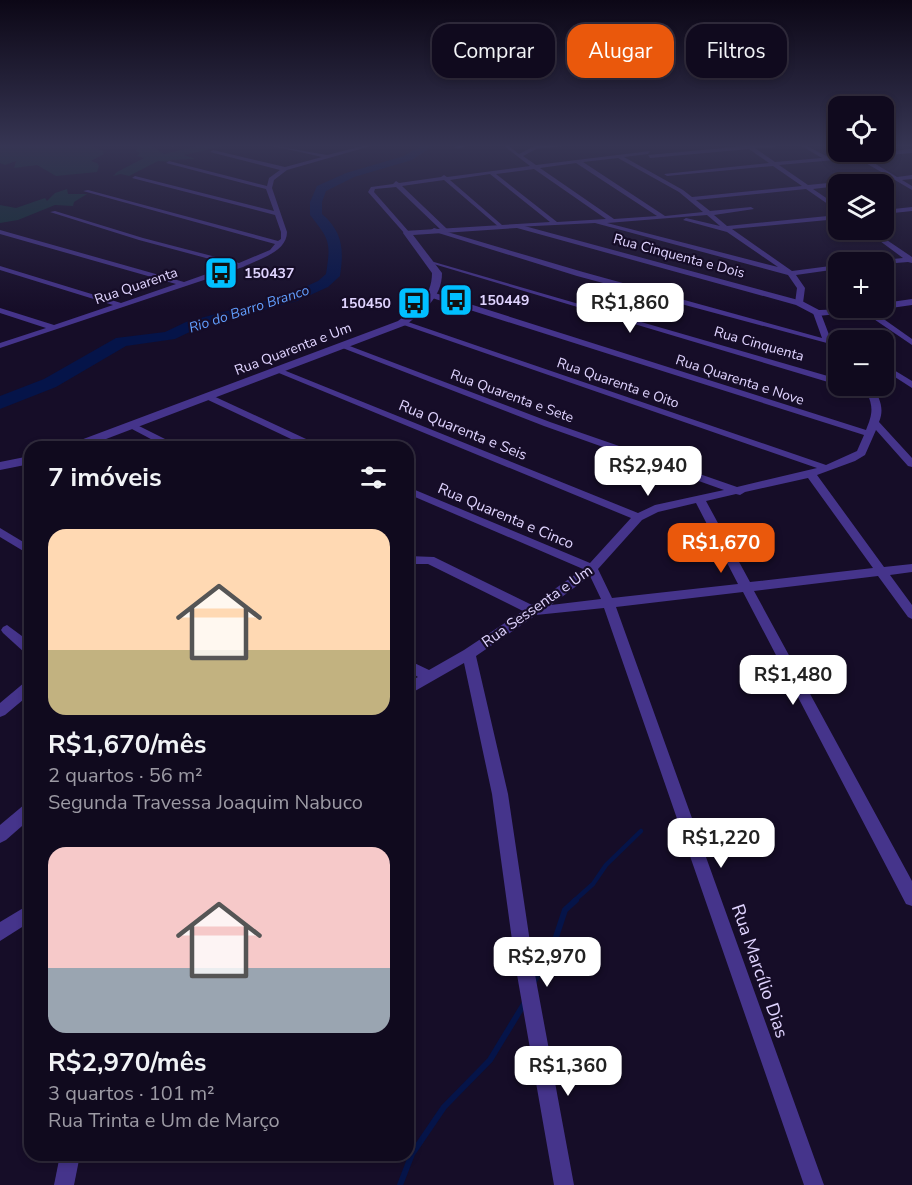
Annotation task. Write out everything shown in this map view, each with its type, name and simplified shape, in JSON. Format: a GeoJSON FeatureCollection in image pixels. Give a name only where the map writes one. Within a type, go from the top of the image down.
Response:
{"type":"FeatureCollection","features":[{"type":"Feature","properties":{"kind":"street"},"geometry":{"type":"LineString","coordinates":[[120,200],[281,244],[284,232],[273,200]]}},
{"type":"Feature","properties":{"kind":"street"},"geometry":{"type":"LineString","coordinates":[[223,200],[277,214]]}},
{"type":"Feature","properties":{"kind":"street"},"geometry":{"type":"LineString","coordinates":[[378,200],[437,273],[432,295]]}},
{"type":"Feature","properties":{"kind":"street"},"geometry":{"type":"LineString","coordinates":[[414,200],[444,230]]}},
{"type":"Feature","properties":{"kind":"street"},"geometry":{"type":"LineString","coordinates":[[471,200],[501,226]]}},
{"type":"Feature","properties":{"kind":"street"},"geometry":{"type":"LineString","coordinates":[[526,200],[556,224]]}},
{"type":"Feature","properties":{"kind":"street"},"geometry":{"type":"LineString","coordinates":[[584,200],[612,220]]}},
{"type":"Feature","properties":{"kind":"street"},"geometry":{"type":"LineString","coordinates":[[637,200],[663,217]]}},
{"type":"Feature","properties":{"kind":"street"},"geometry":{"type":"LineString","coordinates":[[692,200],[729,230],[791,273],[801,288],[799,303],[817,313],[828,312]]}},
{"type":"Feature","properties":{"kind":"street"},"geometry":{"type":"LineString","coordinates":[[517,226],[674,217],[751,209]]}},
{"type":"Feature","properties":{"kind":"street"},"geometry":{"type":"LineString","coordinates":[[894,211],[912,209]]}},
{"type":"Feature","properties":{"kind":"street"},"geometry":{"type":"LineString","coordinates":[[52,212],[141,239],[240,265]]}},
{"type":"Feature","properties":{"kind":"street"},"geometry":{"type":"LineString","coordinates":[[674,217],[729,230],[828,218]]}},
{"type":"Feature","properties":{"kind":"street"},"geometry":{"type":"LineString","coordinates":[[597,222],[791,273],[828,268]]}},
{"type":"Feature","properties":{"kind":"street","name":"Rua Cinquenta e Dois"},"geometry":{"type":"LineString","coordinates":[[407,233],[517,226],[799,303]]}},
{"type":"Feature","properties":{"kind":"street"},"geometry":{"type":"LineString","coordinates":[[434,230],[580,274],[828,342]]}},
{"type":"Feature","properties":{"kind":"street"},"geometry":{"type":"LineString","coordinates":[[0,232],[184,284]]}},
{"type":"Feature","properties":{"kind":"street"},"geometry":{"type":"LineString","coordinates":[[882,240],[911,260]]}},
{"type":"Feature","properties":{"kind":"street","name":"Rua Quarenta"},"geometry":{"type":"LineString","coordinates":[[0,346],[240,265],[262,257],[281,244]]}},
{"type":"Feature","properties":{"kind":"street"},"geometry":{"type":"LineString","coordinates":[[894,261],[911,260]]}},
{"type":"Feature","properties":{"kind":"street","name":"Rua Cinquenta"},"geometry":{"type":"LineString","coordinates":[[429,261],[828,379]]}},
{"type":"Feature","properties":{"kind":"street"},"geometry":{"type":"LineString","coordinates":[[0,268],[121,305]]}},
{"type":"Feature","properties":{"kind":"street","name":"Rua Quarenta e Um"},"geometry":{"type":"LineString","coordinates":[[91,441],[344,347],[402,323],[423,307],[432,295]]}},
{"type":"Feature","properties":{"kind":"street","name":"Rua Quarenta e Nove"},"geometry":{"type":"LineString","coordinates":[[432,295],[869,434]]}},
{"type":"Feature","properties":{"kind":"street"},"geometry":{"type":"LineString","coordinates":[[894,305],[912,302]]}},
{"type":"Feature","properties":{"kind":"street"},"geometry":{"type":"LineString","coordinates":[[0,310],[54,328]]}},
{"type":"Feature","properties":{"kind":"street"},"geometry":{"type":"LineString","coordinates":[[817,313],[828,342]]}},
{"type":"Feature","properties":{"kind":"street"},"geometry":{"type":"LineString","coordinates":[[881,318],[912,343]]}},
{"type":"Feature","properties":{"kind":"street","name":"Rua Quarenta e Oito"},"geometry":{"type":"LineString","coordinates":[[402,323],[826,468]]}},
{"type":"Feature","properties":{"kind":"street","name":"Rua Quarenta e Sete"},"geometry":{"type":"LineString","coordinates":[[344,347],[547,424],[740,492]]}},
{"type":"Feature","properties":{"kind":"street","name":"Rua Quarenta e Seis"},"geometry":{"type":"LineString","coordinates":[[278,371],[638,517]]}},
{"type":"Feature","properties":{"kind":"street"},"geometry":{"type":"LineString","coordinates":[[894,373],[912,385]]}},
{"type":"Feature","properties":{"kind":"street","name":"Rua Sessenta e Um"},"geometry":{"type":"LineString","coordinates":[[414,686],[469,654],[534,611],[592,568],[638,517],[655,509],[740,492],[811,474],[839,465],[861,453],[874,422],[877,405],[873,396]]}},
{"type":"Feature","properties":{"kind":"street"},"geometry":{"type":"LineString","coordinates":[[209,397],[303,441]]}},
{"type":"Feature","properties":{"kind":"street"},"geometry":{"type":"LineString","coordinates":[[874,422],[912,464]]}},
{"type":"Feature","properties":{"kind":"street"},"geometry":{"type":"LineString","coordinates":[[133,426],[162,441]]}},
{"type":"Feature","properties":{"kind":"street"},"geometry":{"type":"LineString","coordinates":[[0,466],[24,461]]}},
{"type":"Feature","properties":{"kind":"street"},"geometry":{"type":"LineString","coordinates":[[811,474],[912,614]]}},
{"type":"Feature","properties":{"kind":"street","name":"Rua Quarenta e Cinco"},"geometry":{"type":"LineString","coordinates":[[414,493],[592,568]]}},
{"type":"Feature","properties":{"kind":"street"},"geometry":{"type":"LineString","coordinates":[[700,500],[912,898]]}},
{"type":"Feature","properties":{"kind":"street"},"geometry":{"type":"LineString","coordinates":[[0,532],[24,547]]}},
{"type":"Feature","properties":{"kind":"street"},"geometry":{"type":"LineString","coordinates":[[414,560],[430,560],[534,611],[912,568]]}},
{"type":"Feature","properties":{"kind":"street","name":"Rua Marcílio Dias"},"geometry":{"type":"LineString","coordinates":[[592,568],[608,602],[814,1185]]}},
{"type":"Feature","properties":{"kind":"street"},"geometry":{"type":"LineString","coordinates":[[7,630],[24,643]]}},
{"type":"Feature","properties":{"kind":"street"},"geometry":{"type":"LineString","coordinates":[[469,654],[500,794],[525,969],[564,1185]]}},
{"type":"Feature","properties":{"kind":"street"},"geometry":{"type":"LineString","coordinates":[[414,668],[430,677]]}},
{"type":"Feature","properties":{"kind":"street"},"geometry":{"type":"LineString","coordinates":[[0,711],[24,691]]}},
{"type":"Feature","properties":{"kind":"street"},"geometry":{"type":"LineString","coordinates":[[0,835],[24,814]]}},
{"type":"Feature","properties":{"kind":"street"},"geometry":{"type":"LineString","coordinates":[[0,932],[24,916]]}},
{"type":"Feature","properties":{"kind":"street"},"geometry":{"type":"LineString","coordinates":[[64,1185],[69,1161]]}},
{"type":"Feature","properties":{"kind":"green space"},"geometry":{"type":"Polygon","coordinates":[[[38,200],[77,200],[73,206],[55,205],[18,220],[0,223],[0,205],[16,208],[38,200]]]}},
{"type":"Feature","properties":{"kind":"waterway","name":"Rio do Barro Branco"},"geometry":{"type":"LineString","coordinates":[[0,403],[50,383],[122,342],[169,336],[192,325],[292,298],[323,284],[333,276],[336,250],[333,236],[324,222],[316,215],[317,200]]}},
{"type":"Feature","properties":{"kind":"waterway"},"geometry":{"type":"LineString","coordinates":[[574,901],[593,884],[606,865],[641,831]]}},
{"type":"Feature","properties":{"kind":"waterway"},"geometry":{"type":"LineString","coordinates":[[534,981],[550,955],[565,910],[576,900]]}},
{"type":"Feature","properties":{"kind":"waterway"},"geometry":{"type":"LineString","coordinates":[[414,1151],[444,1107],[490,1060],[524,1004]]}},
{"type":"Feature","properties":{"kind":"waterway"},"geometry":{"type":"LineString","coordinates":[[400,1185],[409,1161]]}},
{"type":"Feature","properties":{"kind":"place","name":"150437"},"geometry":{"type":"Point","coordinates":[221,273]}},
{"type":"Feature","properties":{"kind":"place","name":"150449"},"geometry":{"type":"Point","coordinates":[456,300]}},
{"type":"Feature","properties":{"kind":"place","name":"150450"},"geometry":{"type":"Point","coordinates":[414,303]}}]}
